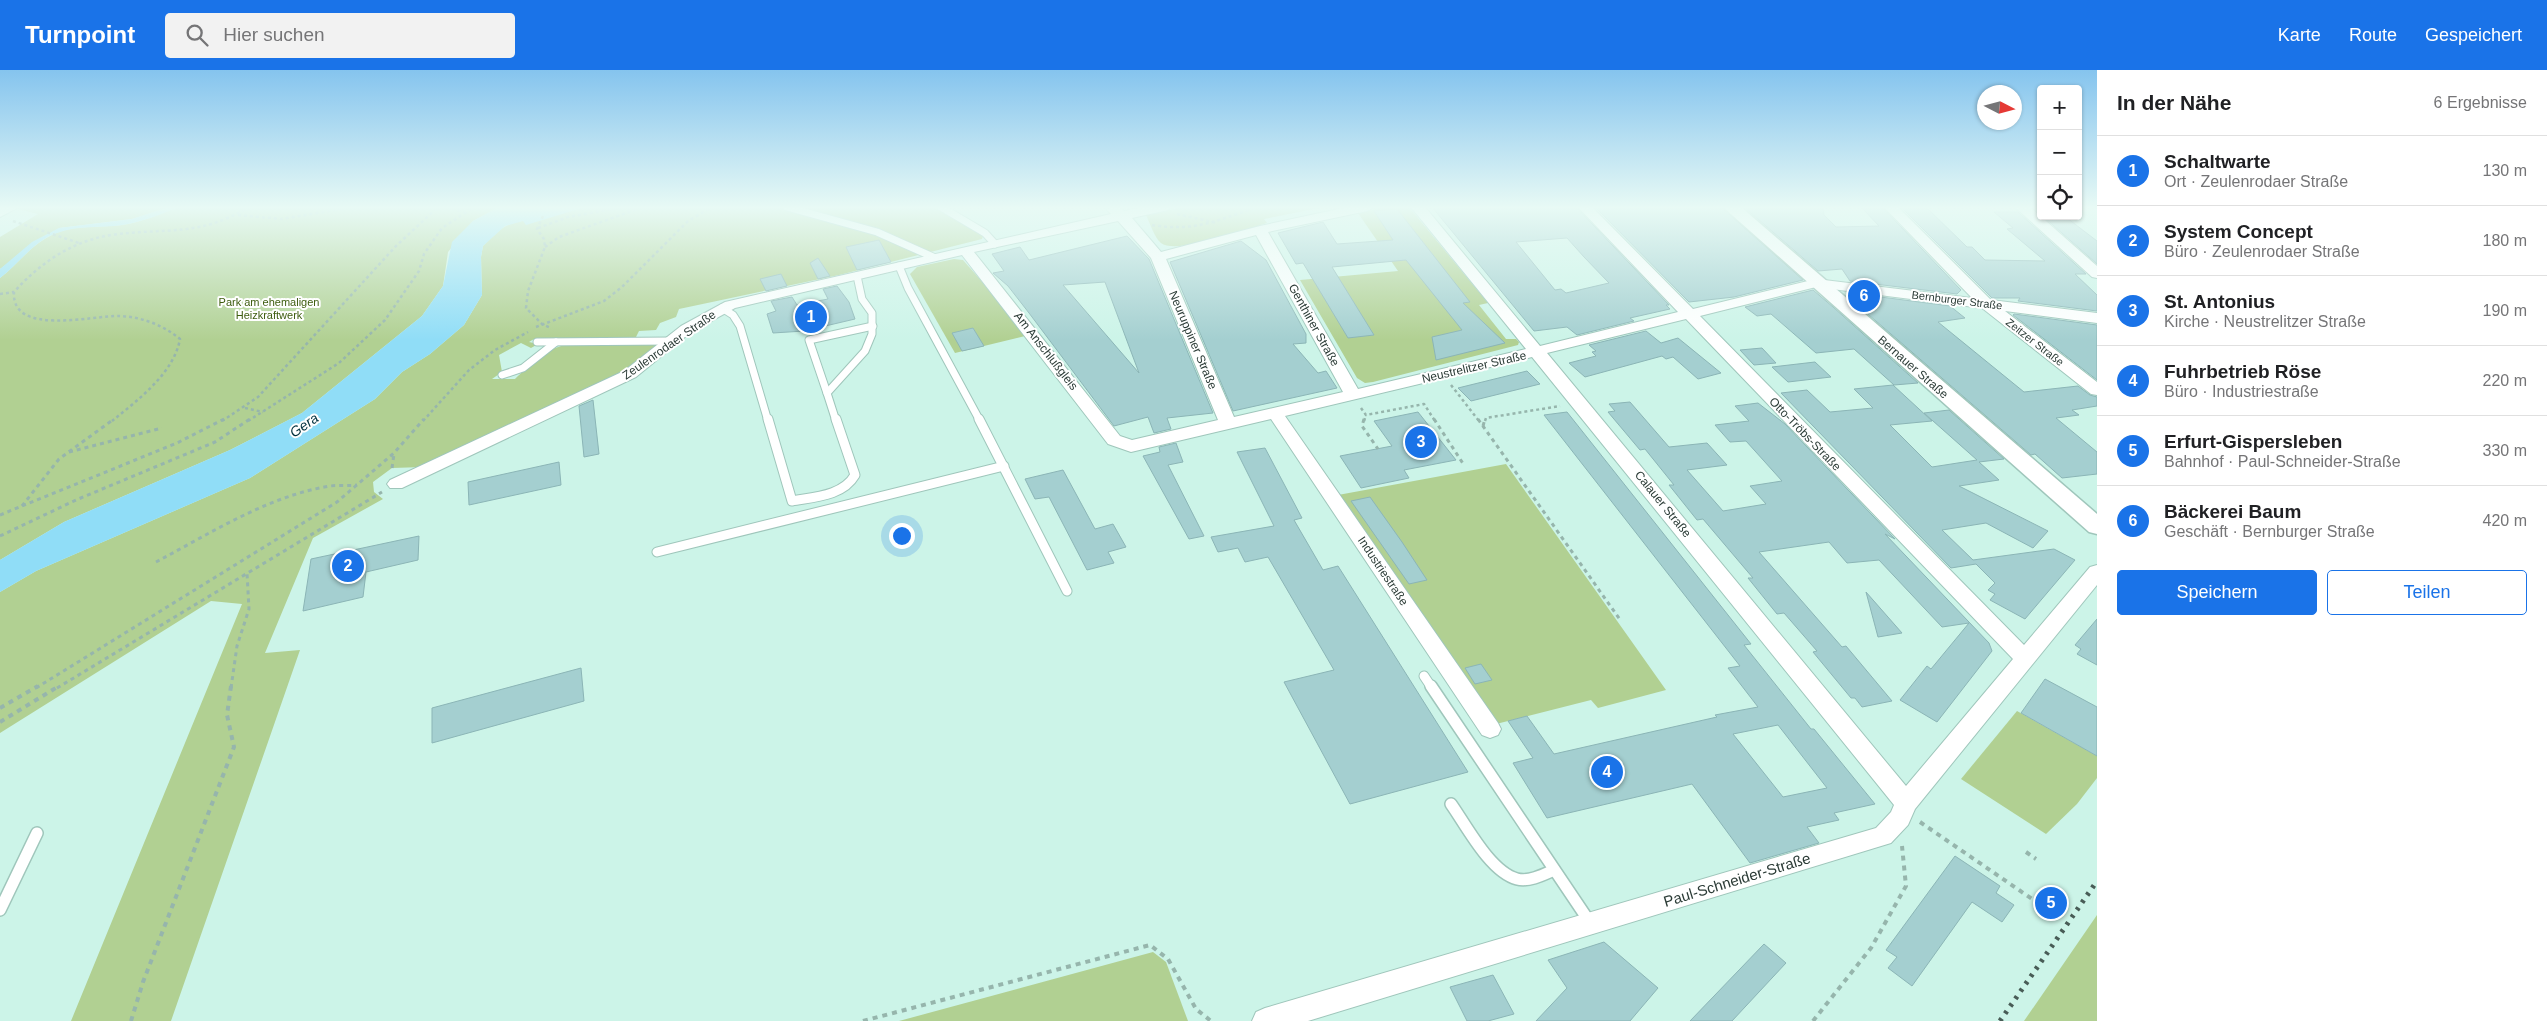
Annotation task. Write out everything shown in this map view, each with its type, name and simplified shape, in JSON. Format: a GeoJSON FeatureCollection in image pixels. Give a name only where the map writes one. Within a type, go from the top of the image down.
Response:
{"type":"FeatureCollection","features":[{"type":"Feature","properties":{"kind":"street","name":"Zeulenrodaer Straße"},"geometry":{"type":"LineString","coordinates":[[396,484],[630,374],[686,329],[722,308],[960,251]]}},
{"type":"Feature","properties":{"kind":"street","name":"Am Anschlußgleis"},"geometry":{"type":"LineString","coordinates":[[966,251],[1114,440],[1131,446]]}},
{"type":"Feature","properties":{"kind":"street","name":"Neuruppiner Straße"},"geometry":{"type":"LineString","coordinates":[[1153,251],[1158,257],[1228,423]]}},
{"type":"Feature","properties":{"kind":"street"},"geometry":{"type":"LineString","coordinates":[[1158,257],[1179,251]]}},
{"type":"Feature","properties":{"kind":"street","name":"Genthiner Straße"},"geometry":{"type":"LineString","coordinates":[[1272,251],[1353,395]]}},
{"type":"Feature","properties":{"kind":"street","name":"Calauer Straße"},"geometry":{"type":"LineString","coordinates":[[1455,251],[1580,403],[1903,811]]}},
{"type":"Feature","properties":{"kind":"street","name":"Otto-Tröbs-Straße"},"geometry":{"type":"LineString","coordinates":[[1628,251],[2025,659]]}},
{"type":"Feature","properties":{"kind":"street","name":"Bernauer Straße"},"geometry":{"type":"LineString","coordinates":[[1781,251],[2097,526]]}},
{"type":"Feature","properties":{"kind":"street","name":"Zeitzer Straße"},"geometry":{"type":"LineString","coordinates":[[1935,251],[1985,303],[2097,390]]}},
{"type":"Feature","properties":{"kind":"street"},"geometry":{"type":"LineString","coordinates":[[2072,251],[2097,274]]}},
{"type":"Feature","properties":{"kind":"street","name":"Neustrelitzer Straße"},"geometry":{"type":"LineString","coordinates":[[1131,446],[1444,374],[1687,313],[1816,283]]}},
{"type":"Feature","properties":{"kind":"street","name":"Bernburger Straße"},"geometry":{"type":"LineString","coordinates":[[1816,283],[2097,318]]}},
{"type":"Feature","properties":{"kind":"street","name":"Industriestraße"},"geometry":{"type":"LineString","coordinates":[[1275,413],[1490,729]]}},
{"type":"Feature","properties":{"kind":"street","name":"Paul-Schneider-Straße"},"geometry":{"type":"LineString","coordinates":[[1265,1021],[1884,836],[2097,572]]}},
{"type":"Feature","properties":{"kind":"lane"},"geometry":{"type":"LineString","coordinates":[[919,251],[934,258]]}},
{"type":"Feature","properties":{"kind":"lane"},"geometry":{"type":"LineString","coordinates":[[899,266],[908,288],[1004,466],[1067,591]]}},
{"type":"Feature","properties":{"kind":"lane"},"geometry":{"type":"LineString","coordinates":[[827,393],[865,350],[872,334],[872,313],[862,299],[857,276]]}},
{"type":"Feature","properties":{"kind":"lane"},"geometry":{"type":"LineString","coordinates":[[722,308],[733,315],[740,326],[792,501],[844,489],[853,482],[855,475],[809,340],[873,326]]}},
{"type":"Feature","properties":{"kind":"lane"},"geometry":{"type":"LineString","coordinates":[[537,342],[672,341]]}},
{"type":"Feature","properties":{"kind":"lane"},"geometry":{"type":"LineString","coordinates":[[502,376],[512,376],[518,373],[543,350],[556,342]]}},
{"type":"Feature","properties":{"kind":"lane"},"geometry":{"type":"LineString","coordinates":[[657,552],[1004,466]]}},
{"type":"Feature","properties":{"kind":"lane"},"geometry":{"type":"LineString","coordinates":[[1424,676],[1591,924]]}},
{"type":"Feature","properties":{"kind":"lane"},"geometry":{"type":"LineString","coordinates":[[1451,804],[1495,865],[1506,875],[1514,879],[1529,879],[1554,870]]}},
{"type":"Feature","properties":{"kind":"lane"},"geometry":{"type":"LineString","coordinates":[[0,910],[37,833]]}},
{"type":"Feature","properties":{"kind":"path"},"geometry":{"type":"LineString","coordinates":[[22,506],[47,470],[66,452],[107,424],[146,389],[175,358],[180,346],[180,339],[160,326],[138,318],[118,316],[64,321],[33,317],[22,313],[14,303],[14,292],[30,273],[65,251]]}},
{"type":"Feature","properties":{"kind":"path"},"geometry":{"type":"LineString","coordinates":[[0,515],[199,433],[244,408],[258,397],[391,251]]}},
{"type":"Feature","properties":{"kind":"path"},"geometry":{"type":"LineString","coordinates":[[0,536],[76,500],[215,442],[339,364],[385,320],[419,271],[426,251]]}},
{"type":"Feature","properties":{"kind":"path"},"geometry":{"type":"LineString","coordinates":[[543,251],[528,291],[526,308],[542,324],[557,331],[566,342]]}},
{"type":"Feature","properties":{"kind":"path"},"geometry":{"type":"LineString","coordinates":[[0,708],[62,673],[282,538],[337,502],[394,453],[469,370],[495,350],[542,324],[580,312],[604,300],[622,287],[658,251]]}},
{"type":"Feature","properties":{"kind":"path"},"geometry":{"type":"LineString","coordinates":[[0,294],[14,292]]}},
{"type":"Feature","properties":{"kind":"path"},"geometry":{"type":"LineString","coordinates":[[1444,374],[1622,622]]}},
{"type":"Feature","properties":{"kind":"path"},"geometry":{"type":"LineString","coordinates":[[1353,395],[1366,415]]}},
{"type":"Feature","properties":{"kind":"path"},"geometry":{"type":"LineString","coordinates":[[1483,426],[1486,418],[1580,403]]}},
{"type":"Feature","properties":{"kind":"path"},"geometry":{"type":"LineString","coordinates":[[1366,415],[1424,404],[1464,465]]}},
{"type":"Feature","properties":{"kind":"path"},"geometry":{"type":"LineString","coordinates":[[244,408],[263,412]]}},
{"type":"Feature","properties":{"kind":"path"},"geometry":{"type":"LineString","coordinates":[[1366,415],[1362,426],[1378,449]]}},
{"type":"Feature","properties":{"kind":"path"},"geometry":{"type":"LineString","coordinates":[[66,452],[162,428]]}},
{"type":"Feature","properties":{"kind":"path"},"geometry":{"type":"LineString","coordinates":[[0,722],[396,484]]}},
{"type":"Feature","properties":{"kind":"path"},"geometry":{"type":"LineString","coordinates":[[156,562],[249,514],[293,496],[327,487],[358,485]]}},
{"type":"Feature","properties":{"kind":"path"},"geometry":{"type":"LineString","coordinates":[[131,1021],[143,982],[234,747],[227,715],[237,646],[249,609],[247,572]]}},
{"type":"Feature","properties":{"kind":"path"},"geometry":{"type":"LineString","coordinates":[[1903,811],[2035,901]]}},
{"type":"Feature","properties":{"kind":"path"},"geometry":{"type":"LineString","coordinates":[[1813,1021],[1871,948],[1906,886],[1903,811]]}},
{"type":"Feature","properties":{"kind":"path"},"geometry":{"type":"LineString","coordinates":[[2026,852],[2036,859]]}},
{"type":"Feature","properties":{"kind":"path"},"geometry":{"type":"LineString","coordinates":[[863,1021],[1150,945],[1168,958],[1196,1009],[1211,1021]]}},
{"type":"Feature","properties":{"kind":"green space"},"geometry":{"type":"Polygon","coordinates":[[[0,251],[25,251],[0,269],[0,251]]]}},
{"type":"Feature","properties":{"kind":"green space","name":"Park am ehemaligen Heizkraftwerk"},"geometry":{"type":"Polygon","coordinates":[[[29,251],[448,251],[443,286],[422,316],[302,413],[230,450],[64,522],[0,560],[0,278],[29,251]]]}},
{"type":"Feature","properties":{"kind":"green space"},"geometry":{"type":"Polygon","coordinates":[[[482,251],[933,251],[839,275],[679,309],[676,317],[660,323],[656,330],[639,331],[635,339],[534,339],[529,342],[538,344],[531,348],[521,343],[499,355],[502,372],[492,379],[515,379],[544,354],[565,345],[659,343],[654,349],[618,374],[423,467],[392,468],[373,482],[374,492],[383,499],[313,538],[265,653],[300,650],[171,1021],[71,1021],[242,604],[211,601],[0,733],[0,592],[36,571],[250,478],[375,399],[402,372],[430,354],[464,325],[482,295],[482,251]]]}},
{"type":"Feature","properties":{"kind":"green space"},"geometry":{"type":"Polygon","coordinates":[[[1384,251],[1446,251],[1488,303],[1479,305],[1506,339],[1516,339],[1519,342],[1518,345],[1365,383],[1357,378],[1300,280],[1398,271],[1384,251]]]}},
{"type":"Feature","properties":{"kind":"green space"},"geometry":{"type":"Polygon","coordinates":[[[954,259],[963,260],[1029,335],[955,353],[910,274],[917,267],[954,259]]]}},
{"type":"Feature","properties":{"kind":"green space"},"geometry":{"type":"Polygon","coordinates":[[[1506,464],[1666,690],[1598,708],[1591,700],[1492,725],[1338,495],[1506,464]]]}},
{"type":"Feature","properties":{"kind":"green space"},"geometry":{"type":"Polygon","coordinates":[[[2017,711],[2097,756],[2097,778],[2077,804],[2046,834],[1961,779],[2017,711]]]}},
{"type":"Feature","properties":{"kind":"green space"},"geometry":{"type":"Polygon","coordinates":[[[2097,915],[2097,1021],[2024,1021],[2097,915]]]}},
{"type":"Feature","properties":{"kind":"green space"},"geometry":{"type":"Polygon","coordinates":[[[1153,952],[1166,962],[1188,1021],[899,1021],[1153,952]]]}},
{"type":"Feature","properties":{"kind":"water"},"geometry":{"type":"Polygon","coordinates":[[[21,251],[28,251],[0,278],[0,269],[21,251]]]}},
{"type":"Feature","properties":{"kind":"water","name":"Gera"},"geometry":{"type":"Polygon","coordinates":[[[450,251],[482,251],[482,295],[464,325],[430,354],[402,372],[375,399],[250,478],[36,571],[0,592],[0,560],[64,522],[230,450],[302,413],[422,316],[443,286],[450,251]]]}},
{"type":"Feature","properties":{"kind":"building"},"geometry":{"type":"Polygon","coordinates":[[[848,251],[885,251],[891,262],[857,270],[848,251]]]}},
{"type":"Feature","properties":{"kind":"building"},"geometry":{"type":"Polygon","coordinates":[[[1002,251],[1023,251],[1029,260],[1064,251],[1142,251],[1149,259],[1213,413],[1167,418],[1171,429],[1154,433],[1148,417],[1114,426],[1008,286],[993,273],[1004,271],[992,254],[1002,251]],[[1105,282],[1063,285],[1139,373],[1105,282]]]}},
{"type":"Feature","properties":{"kind":"building"},"geometry":{"type":"Polygon","coordinates":[[[1206,251],[1255,251],[1266,260],[1306,334],[1306,343],[1293,344],[1318,373],[1326,371],[1337,388],[1233,411],[1170,262],[1206,251]]]}},
{"type":"Feature","properties":{"kind":"building"},"geometry":{"type":"Polygon","coordinates":[[[1289,251],[1430,251],[1470,302],[1463,303],[1505,343],[1436,360],[1432,337],[1462,330],[1406,260],[1332,267],[1374,335],[1348,338],[1303,263],[1296,264],[1289,251]]]}},
{"type":"Feature","properties":{"kind":"building"},"geometry":{"type":"Polygon","coordinates":[[[1469,251],[1524,251],[1555,290],[1561,289],[1566,293],[1609,283],[1579,251],[1618,251],[1669,305],[1666,305],[1670,309],[1630,318],[1634,321],[1577,335],[1567,327],[1534,331],[1469,251]]]}},
{"type":"Feature","properties":{"kind":"building"},"geometry":{"type":"Polygon","coordinates":[[[1639,251],[1771,251],[1803,280],[1734,297],[1689,302],[1639,251]]]}},
{"type":"Feature","properties":{"kind":"building"},"geometry":{"type":"Polygon","coordinates":[[[1795,251],[1924,251],[1961,290],[1957,294],[1850,281],[1842,269],[1818,271],[1795,251]]]}},
{"type":"Feature","properties":{"kind":"building"},"geometry":{"type":"Polygon","coordinates":[[[1945,251],[1976,251],[1985,260],[2045,261],[2034,251],[2061,251],[2086,274],[2075,274],[2097,295],[2097,311],[2018,301],[2020,298],[1992,298],[1945,251]]]}},
{"type":"Feature","properties":{"kind":"building"},"geometry":{"type":"Polygon","coordinates":[[[2083,251],[2097,251],[2097,264],[2083,251]]]}},
{"type":"Feature","properties":{"kind":"building"},"geometry":{"type":"Polygon","coordinates":[[[818,258],[830,276],[818,279],[810,263],[818,258]]]}},
{"type":"Feature","properties":{"kind":"building"},"geometry":{"type":"Polygon","coordinates":[[[781,274],[787,286],[766,291],[760,279],[781,274]]]}},
{"type":"Feature","properties":{"kind":"building"},"geometry":{"type":"Polygon","coordinates":[[[837,286],[849,302],[855,319],[804,331],[773,333],[767,314],[776,311],[771,301],[792,297],[797,305],[828,299],[823,289],[837,286]]]}},
{"type":"Feature","properties":{"kind":"building"},"geometry":{"type":"Polygon","coordinates":[[[1813,290],[1918,383],[1894,385],[1854,349],[1816,353],[1771,314],[1757,316],[1745,307],[1813,290]]]}},
{"type":"Feature","properties":{"kind":"building"},"geometry":{"type":"Polygon","coordinates":[[[1850,293],[1950,306],[1965,318],[1938,322],[2024,392],[2078,386],[2090,395],[2097,397],[2097,406],[2072,410],[2079,415],[2056,418],[2097,452],[2097,474],[2062,478],[2035,454],[2031,455],[1847,296],[1850,293]]]}},
{"type":"Feature","properties":{"kind":"building"},"geometry":{"type":"Polygon","coordinates":[[[2013,315],[2097,325],[2097,380],[2013,315]]]}},
{"type":"Feature","properties":{"kind":"building"},"geometry":{"type":"Polygon","coordinates":[[[973,328],[984,346],[962,351],[952,333],[973,328]]]}},
{"type":"Feature","properties":{"kind":"building"},"geometry":{"type":"Polygon","coordinates":[[[1646,331],[1661,343],[1678,338],[1721,373],[1698,379],[1673,357],[1666,359],[1662,356],[1585,377],[1569,363],[1596,356],[1592,352],[1596,351],[1589,345],[1646,331]]]}},
{"type":"Feature","properties":{"kind":"building"},"geometry":{"type":"Polygon","coordinates":[[[1762,348],[1776,363],[1754,365],[1740,350],[1762,348]]]}},
{"type":"Feature","properties":{"kind":"building"},"geometry":{"type":"Polygon","coordinates":[[[1815,362],[1831,377],[1788,382],[1772,367],[1815,362]]]}},
{"type":"Feature","properties":{"kind":"building"},"geometry":{"type":"Polygon","coordinates":[[[1527,371],[1540,384],[1471,401],[1458,388],[1527,371]]]}},
{"type":"Feature","properties":{"kind":"building"},"geometry":{"type":"Polygon","coordinates":[[[1893,385],[1932,421],[1890,425],[1932,467],[1977,460],[1924,413],[1949,410],[2004,459],[1979,462],[1999,480],[1959,486],[2048,531],[2033,548],[1986,523],[1942,530],[1973,560],[2054,549],[2075,560],[2025,619],[1990,600],[1995,594],[1988,590],[1995,583],[1976,564],[1951,568],[1781,393],[1807,390],[1830,412],[1873,408],[1854,389],[1893,385]]]}},
{"type":"Feature","properties":{"kind":"building"},"geometry":{"type":"Polygon","coordinates":[[[593,400],[599,454],[584,457],[579,406],[593,400]]]}},
{"type":"Feature","properties":{"kind":"building"},"geometry":{"type":"Polygon","coordinates":[[[1630,402],[1669,447],[1707,443],[1727,465],[1687,470],[1723,511],[1766,504],[1750,486],[1782,481],[1746,441],[1730,442],[1715,425],[1749,421],[1735,406],[1758,403],[1785,424],[1895,539],[1885,534],[1989,643],[1992,651],[1937,722],[1900,700],[1927,666],[1931,669],[1969,623],[1942,627],[1879,560],[1847,563],[1829,542],[1759,552],[1842,647],[1846,646],[1892,701],[1862,707],[1855,698],[1851,698],[1813,652],[1817,651],[1784,613],[1777,614],[1748,578],[1753,578],[1703,519],[1697,520],[1669,485],[1674,485],[1645,449],[1640,450],[1608,412],[1615,411],[1609,404],[1630,402]]]}},
{"type":"Feature","properties":{"kind":"building"},"geometry":{"type":"Polygon","coordinates":[[[1418,412],[1456,460],[1404,470],[1409,478],[1361,488],[1340,456],[1392,446],[1374,421],[1418,412]]]}},
{"type":"Feature","properties":{"kind":"building"},"geometry":{"type":"Polygon","coordinates":[[[1567,412],[1751,644],[1744,645],[1811,729],[1814,729],[1875,804],[1834,813],[1839,820],[1807,827],[1819,843],[1750,863],[1692,784],[1547,818],[1513,763],[1533,758],[1508,721],[1527,716],[1554,754],[1717,717],[1715,715],[1758,707],[1728,668],[1740,666],[1544,415],[1567,412]],[[1778,725],[1733,734],[1783,797],[1827,788],[1778,725]]]}},
{"type":"Feature","properties":{"kind":"building"},"geometry":{"type":"Polygon","coordinates":[[[1176,443],[1183,462],[1168,465],[1204,536],[1189,539],[1143,456],[1160,452],[1159,447],[1176,443]]]}},
{"type":"Feature","properties":{"kind":"building"},"geometry":{"type":"Polygon","coordinates":[[[1265,448],[1302,518],[1294,520],[1323,570],[1338,566],[1468,772],[1350,804],[1284,682],[1334,670],[1268,557],[1245,562],[1238,548],[1218,552],[1211,537],[1274,526],[1237,452],[1265,448]]]}},
{"type":"Feature","properties":{"kind":"building"},"geometry":{"type":"Polygon","coordinates":[[[559,462],[561,485],[469,505],[468,482],[559,462]]]}},
{"type":"Feature","properties":{"kind":"building"},"geometry":{"type":"Polygon","coordinates":[[[1063,470],[1095,529],[1113,524],[1126,547],[1108,552],[1114,563],[1087,570],[1049,497],[1035,499],[1025,479],[1063,470]]]}},
{"type":"Feature","properties":{"kind":"building"},"geometry":{"type":"Polygon","coordinates":[[[1370,497],[1427,580],[1409,584],[1351,501],[1370,497]]]}},
{"type":"Feature","properties":{"kind":"building"},"geometry":{"type":"Polygon","coordinates":[[[419,536],[418,560],[366,572],[363,597],[303,611],[311,559],[419,536]]]}},
{"type":"Feature","properties":{"kind":"building"},"geometry":{"type":"Polygon","coordinates":[[[1866,592],[1902,633],[1878,637],[1866,592]]]}},
{"type":"Feature","properties":{"kind":"building"},"geometry":{"type":"Polygon","coordinates":[[[2097,619],[2097,665],[2077,654],[2081,649],[2075,645],[2097,619]]]}},
{"type":"Feature","properties":{"kind":"building"},"geometry":{"type":"Polygon","coordinates":[[[1481,664],[1492,680],[1475,684],[1465,668],[1481,664]]]}},
{"type":"Feature","properties":{"kind":"building"},"geometry":{"type":"Polygon","coordinates":[[[581,668],[584,701],[432,743],[432,708],[581,668]]]}},
{"type":"Feature","properties":{"kind":"building"},"geometry":{"type":"Polygon","coordinates":[[[2045,679],[2097,707],[2097,756],[2021,713],[2045,679]]]}},
{"type":"Feature","properties":{"kind":"building"},"geometry":{"type":"Polygon","coordinates":[[[1955,856],[2000,886],[1996,893],[2014,905],[2002,922],[1972,902],[1912,986],[1888,968],[1897,957],[1886,950],[1955,856]]]}},
{"type":"Feature","properties":{"kind":"building"},"geometry":{"type":"Polygon","coordinates":[[[1604,942],[1658,988],[1630,1021],[1536,1021],[1567,988],[1548,960],[1604,942]]]}},
{"type":"Feature","properties":{"kind":"building"},"geometry":{"type":"Polygon","coordinates":[[[1764,944],[1786,963],[1732,1021],[1690,1021],[1764,944]]]}},
{"type":"Feature","properties":{"kind":"building"},"geometry":{"type":"Polygon","coordinates":[[[1493,975],[1514,1014],[1488,1021],[1467,1021],[1450,987],[1493,975]]]}},
{"type":"Feature","properties":{"kind":"railway"},"geometry":{"type":"LineString","coordinates":[[2000,1021],[2097,881]]}},
{"type":"Feature","properties":{"kind":"place","name":"Bäckerei Baum"},"geometry":{"type":"Point","coordinates":[1864,296]}},
{"type":"Feature","properties":{"kind":"place","name":"Schaltwarte"},"geometry":{"type":"Point","coordinates":[811,317]}},
{"type":"Feature","properties":{"kind":"place","name":"St. Antonius"},"geometry":{"type":"Point","coordinates":[1421,442]}},
{"type":"Feature","properties":{"kind":"place","name":"System Concept"},"geometry":{"type":"Point","coordinates":[348,566]}},
{"type":"Feature","properties":{"kind":"place","name":"Fuhrbetrieb Röse"},"geometry":{"type":"Point","coordinates":[1607,772]}},
{"type":"Feature","properties":{"kind":"place","name":"Erfurt-Gispersleben"},"geometry":{"type":"Point","coordinates":[2051,903]}}]}
